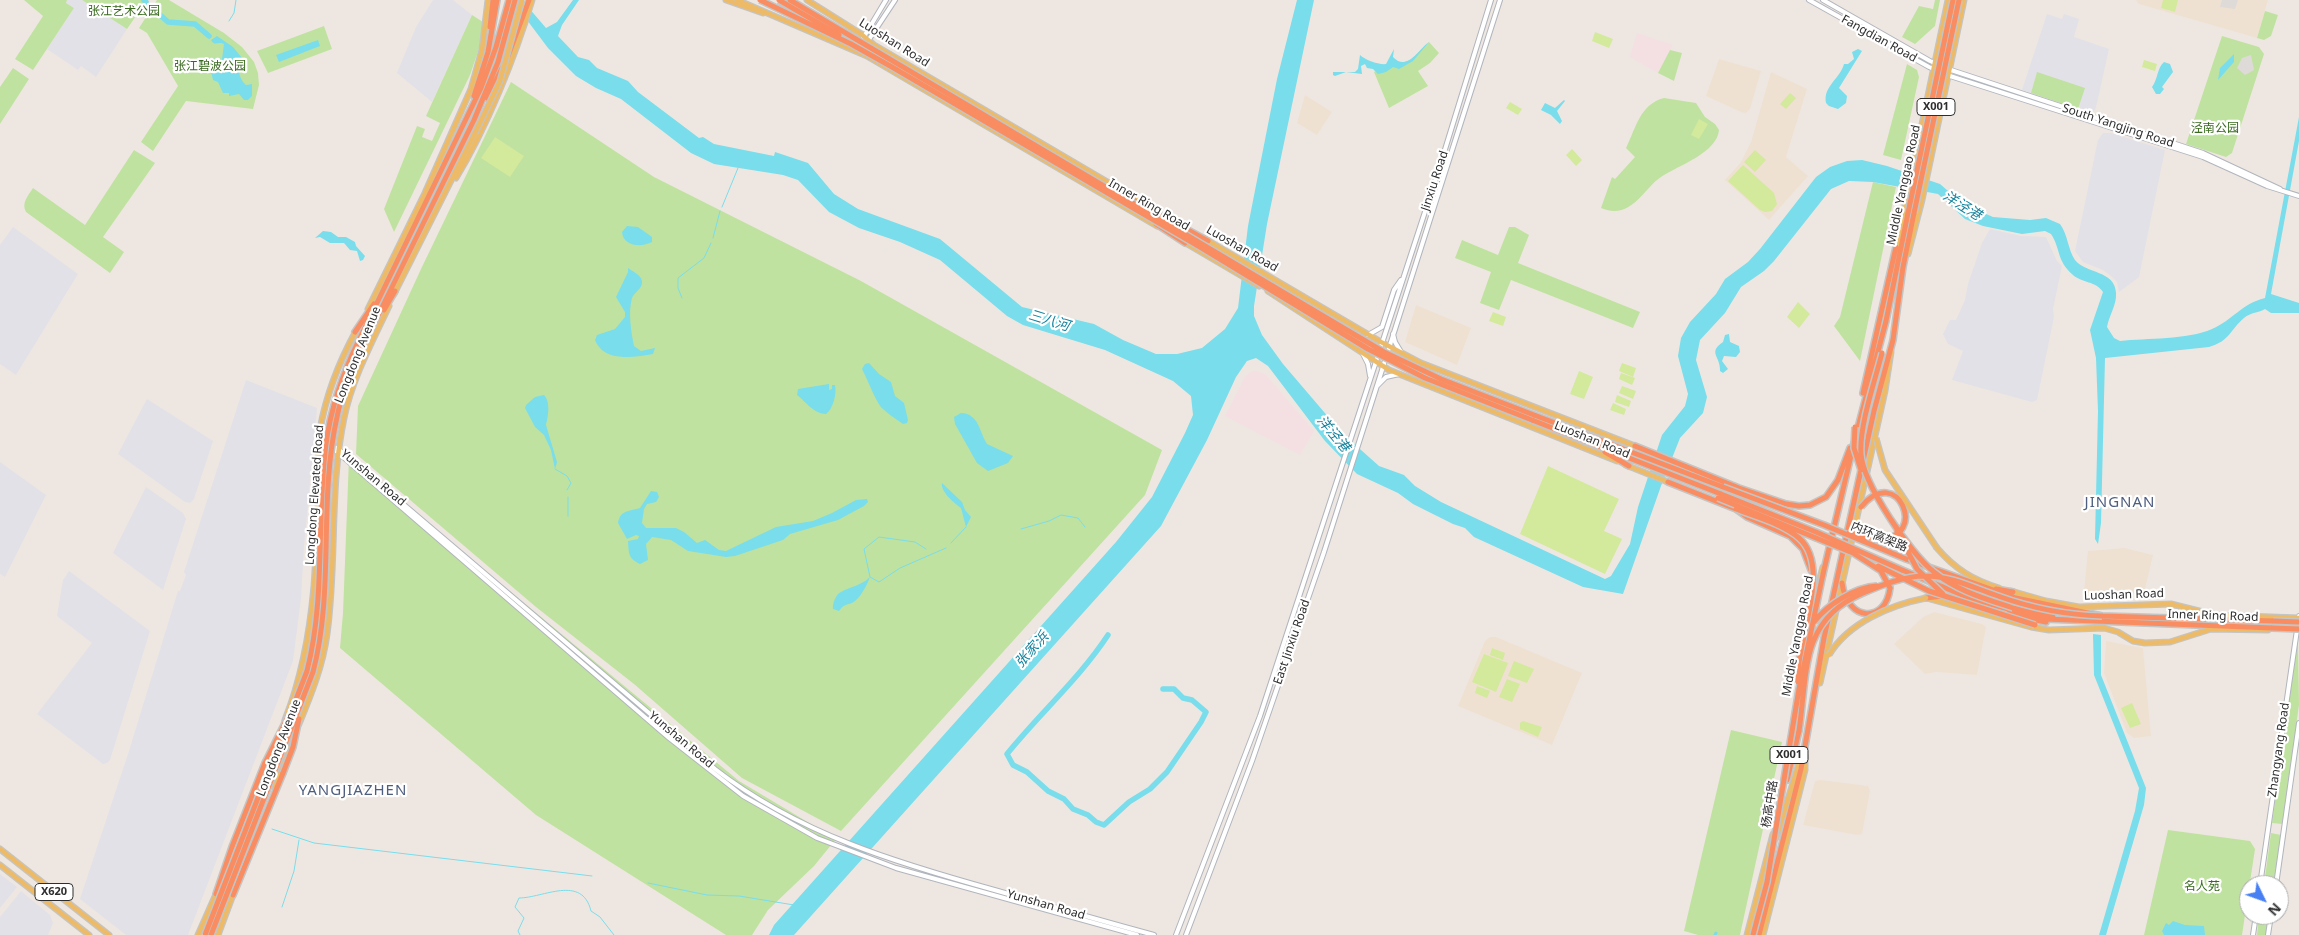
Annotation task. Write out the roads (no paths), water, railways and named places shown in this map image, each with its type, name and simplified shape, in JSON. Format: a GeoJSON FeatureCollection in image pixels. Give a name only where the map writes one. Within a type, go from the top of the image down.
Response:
{"type":"FeatureCollection","features":[{"type":"Feature","properties":{"kind":"highway"},"geometry":{"type":"LineString","coordinates":[[455,144],[476,91],[488,52],[494,0]]}},
{"type":"Feature","properties":{"kind":"highway","name":"Longdong Elevated Road"},"geometry":{"type":"LineString","coordinates":[[205,935],[296,704],[307,671],[315,632],[328,431],[341,382],[487,74],[509,0]]}},
{"type":"Feature","properties":{"kind":"highway","name":"Longdong Elevated Road"},"geometry":{"type":"LineString","coordinates":[[211,935],[302,706],[313,672],[321,634],[334,433],[344,390],[362,341],[368,336],[474,120],[498,62],[515,0]]}},
{"type":"Feature","properties":{"kind":"highway"},"geometry":{"type":"LineString","coordinates":[[474,120],[501,70],[531,0]]}},
{"type":"Feature","properties":{"kind":"highway","name":"Inner Ring Road"},"geometry":{"type":"LineString","coordinates":[[758,0],[851,44],[1089,179]]}},
{"type":"Feature","properties":{"kind":"highway"},"geometry":{"type":"LineString","coordinates":[[779,0],[851,44]]}},
{"type":"Feature","properties":{"kind":"highway","name":"Inner Ring Road"},"geometry":{"type":"LineString","coordinates":[[790,0],[1089,179],[1384,352],[1441,379],[1533,417]]}},
{"type":"Feature","properties":{"kind":"highway","name":"Middle Yanggao Road"},"geometry":{"type":"LineString","coordinates":[[1788,822],[1805,744],[1824,638],[1848,542],[1874,411],[1893,340],[1911,213],[1954,0]]}},
{"type":"Feature","properties":{"kind":"highway","name":"Middle Yanggao Road"},"geometry":{"type":"LineString","coordinates":[[1826,558],[1886,320],[1959,0]]}},
{"type":"Feature","properties":{"kind":"highway"},"geometry":{"type":"LineString","coordinates":[[1089,179],[1185,243]]}},
{"type":"Feature","properties":{"kind":"highway"},"geometry":{"type":"LineString","coordinates":[[1089,179],[1164,217],[1208,242]]}},
{"type":"Feature","properties":{"kind":"highway"},"geometry":{"type":"LineString","coordinates":[[1896,247],[1879,329],[1853,436],[1858,461],[1917,569],[1936,588],[1951,599]]}},
{"type":"Feature","properties":{"kind":"highway"},"geometry":{"type":"LineString","coordinates":[[355,332],[386,287]]}},
{"type":"Feature","properties":{"kind":"highway"},"geometry":{"type":"LineString","coordinates":[[368,336],[395,291]]}},
{"type":"Feature","properties":{"kind":"highway"},"geometry":{"type":"LineString","coordinates":[[1870,483],[1862,460],[1861,441],[1882,353],[1886,320]]}},
{"type":"Feature","properties":{"kind":"highway","name":"内环高架路"},"geometry":{"type":"LineString","coordinates":[[1533,417],[1719,498],[1872,560],[1994,606],[2045,619],[2081,621]]}},
{"type":"Feature","properties":{"kind":"highway","name":"内环高架路"},"geometry":{"type":"LineString","coordinates":[[1533,417],[1633,452],[1833,533],[2016,598],[2102,616],[2230,620]]}},
{"type":"Feature","properties":{"kind":"highway"},"geometry":{"type":"LineString","coordinates":[[1635,446],[1739,488],[1786,504],[1810,505],[1826,497],[1833,489],[1855,440]]}},
{"type":"Feature","properties":{"kind":"highway"},"geometry":{"type":"LineString","coordinates":[[1587,442],[1630,466]]}},
{"type":"Feature","properties":{"kind":"highway"},"geometry":{"type":"LineString","coordinates":[[1635,446],[1674,468]]}},
{"type":"Feature","properties":{"kind":"highway"},"geometry":{"type":"LineString","coordinates":[[1668,482],[1719,498],[1872,560],[1929,591],[2036,625]]}},
{"type":"Feature","properties":{"kind":"highway"},"geometry":{"type":"LineString","coordinates":[[1833,533],[1881,539],[1890,537],[1904,526],[1907,517],[1906,508],[1900,499],[1892,494],[1882,493],[1875,495],[1857,513]]}},
{"type":"Feature","properties":{"kind":"highway"},"geometry":{"type":"LineString","coordinates":[[1719,498],[1747,517],[1784,533],[1798,542],[1807,557],[1810,568],[1809,621]]}},
{"type":"Feature","properties":{"kind":"highway"},"geometry":{"type":"LineString","coordinates":[[1736,509],[1792,533],[1805,544],[1810,552],[1814,574],[1798,675],[1799,690]]}},
{"type":"Feature","properties":{"kind":"highway"},"geometry":{"type":"LineString","coordinates":[[1894,524],[1933,572],[1964,591],[2013,608],[2081,621]]}},
{"type":"Feature","properties":{"kind":"highway","name":"杨高中路"},"geometry":{"type":"LineString","coordinates":[[1752,935],[1767,882],[1799,690],[1826,558]]}},
{"type":"Feature","properties":{"kind":"highway"},"geometry":{"type":"LineString","coordinates":[[1842,583],[1845,600],[1851,607],[1858,612],[1867,614],[1877,611],[1885,604],[1890,588],[1881,571],[1872,560]]}},
{"type":"Feature","properties":{"kind":"highway"},"geometry":{"type":"LineString","coordinates":[[1787,780],[1799,732],[1810,655],[1818,630],[1824,620],[1843,604],[1882,586],[1912,578],[1937,577],[2045,609],[2102,616]]}},
{"type":"Feature","properties":{"kind":"highway"},"geometry":{"type":"LineString","coordinates":[[1980,584],[2013,592]]}},
{"type":"Feature","properties":{"kind":"highway"},"geometry":{"type":"LineString","coordinates":[[1802,648],[1810,628],[1827,608],[1868,586],[1882,586]]}},
{"type":"Feature","properties":{"kind":"highway"},"geometry":{"type":"LineString","coordinates":[[1926,598],[1949,595],[2018,617],[2052,623],[2081,621]]}},
{"type":"Feature","properties":{"kind":"highway","name":"Inner Ring Road"},"geometry":{"type":"LineString","coordinates":[[2230,620],[2299,619]]}},
{"type":"Feature","properties":{"kind":"highway","name":"Inner Ring Road"},"geometry":{"type":"LineString","coordinates":[[2081,621],[2298,630]]}},
{"type":"Feature","properties":{"kind":"highway"},"geometry":{"type":"LineString","coordinates":[[216,894],[232,847],[274,741],[296,704]]}},
{"type":"Feature","properties":{"kind":"highway"},"geometry":{"type":"LineString","coordinates":[[233,895],[251,855],[293,747],[302,706]]}},
{"type":"Feature","properties":{"kind":"highway","name":"杨高中路"},"geometry":{"type":"LineString","coordinates":[[1761,935],[1788,822]]}},
{"type":"Feature","properties":{"kind":"main road","name":"Longdong Avenue"},"geometry":{"type":"LineString","coordinates":[[198,935],[292,703],[307,644],[314,585],[320,437],[333,380],[355,332],[422,201],[471,89],[494,0]]}},
{"type":"Feature","properties":{"kind":"main road","name":"Longdong Avenue"},"geometry":{"type":"LineString","coordinates":[[218,935],[306,708],[325,647],[331,587],[338,452],[344,418],[355,382],[395,291],[443,198],[501,76],[522,0]]}},
{"type":"Feature","properties":{"kind":"main road"},"geometry":{"type":"LineString","coordinates":[[443,198],[463,165],[492,107],[513,54],[531,0]]}},
{"type":"Feature","properties":{"kind":"main road"},"geometry":{"type":"LineString","coordinates":[[726,0],[783,20]]}},
{"type":"Feature","properties":{"kind":"main road","name":"Luoshan Road"},"geometry":{"type":"LineString","coordinates":[[737,0],[858,52],[1266,290],[1382,366],[1668,482]]}},
{"type":"Feature","properties":{"kind":"main road","name":"Luoshan Road"},"geometry":{"type":"LineString","coordinates":[[807,0],[862,38],[870,40],[1208,242],[1388,346],[1445,373],[1635,446]]}},
{"type":"Feature","properties":{"kind":"main road"},"geometry":{"type":"LineString","coordinates":[[858,52],[862,38],[886,0]]}},
{"type":"Feature","properties":{"kind":"main road"},"geometry":{"type":"LineString","coordinates":[[858,52],[870,40],[894,0]]}},
{"type":"Feature","properties":{"kind":"main road","name":"Jinxiu Road"},"geometry":{"type":"LineString","coordinates":[[1375,361],[1439,169],[1491,0]]}},
{"type":"Feature","properties":{"kind":"main road","name":"Jinxiu Road"},"geometry":{"type":"LineString","coordinates":[[1388,346],[1446,173],[1500,0]]}},
{"type":"Feature","properties":{"kind":"main road","name":"Fangdian Road"},"geometry":{"type":"LineString","coordinates":[[1809,0],[1933,69],[1950,73]]}},
{"type":"Feature","properties":{"kind":"main road","name":"Fangdian Road"},"geometry":{"type":"LineString","coordinates":[[1823,0],[1934,61],[1950,73]]}},
{"type":"Feature","properties":{"kind":"main road","name":"Middle Yanggao Road"},"geometry":{"type":"LineString","coordinates":[[1880,344],[1896,247],[1948,0]]}},
{"type":"Feature","properties":{"kind":"main road","name":"Middle Yanggao Road"},"geometry":{"type":"LineString","coordinates":[[1903,267],[1913,238],[1922,200],[1964,0]]}},
{"type":"Feature","properties":{"kind":"main road"},"geometry":{"type":"LineString","coordinates":[[840,43],[862,38]]}},
{"type":"Feature","properties":{"kind":"main road","name":"South Yangjing Road"},"geometry":{"type":"LineString","coordinates":[[1950,73],[2203,157],[2267,186],[2299,196]]}},
{"type":"Feature","properties":{"kind":"main road"},"geometry":{"type":"LineString","coordinates":[[1368,334],[1382,327],[1394,290],[1404,276]]}},
{"type":"Feature","properties":{"kind":"main road"},"geometry":{"type":"LineString","coordinates":[[1393,330],[1395,342],[1401,352]]}},
{"type":"Feature","properties":{"kind":"main road","name":"X001"},"geometry":{"type":"LineString","coordinates":[[1827,657],[1848,542],[1857,513],[1878,421],[1890,367],[1893,340]]}},
{"type":"Feature","properties":{"kind":"main road","name":"East Jinxiu Road"},"geometry":{"type":"LineString","coordinates":[[1186,935],[1252,761],[1350,471],[1388,346]]}},
{"type":"Feature","properties":{"kind":"main road"},"geometry":{"type":"LineString","coordinates":[[1362,352],[1368,364],[1370,377]]}},
{"type":"Feature","properties":{"kind":"main road","name":"East Jinxiu Road"},"geometry":{"type":"LineString","coordinates":[[1176,935],[1258,722],[1375,361]]}},
{"type":"Feature","properties":{"kind":"main road"},"geometry":{"type":"LineString","coordinates":[[1376,387],[1386,377],[1399,374]]}},
{"type":"Feature","properties":{"kind":"main road"},"geometry":{"type":"LineString","coordinates":[[1878,421],[1876,438],[1885,470],[1937,548],[1956,568],[1980,584]]}},
{"type":"Feature","properties":{"kind":"main road","name":"Yunshan Road"},"geometry":{"type":"LineString","coordinates":[[320,437],[673,734],[746,791],[792,819],[848,844],[898,863],[972,887],[1137,935]]}},
{"type":"Feature","properties":{"kind":"main road","name":"Yunshan Road"},"geometry":{"type":"LineString","coordinates":[[338,452],[669,738],[742,796],[790,824],[838,847],[896,868],[1154,935]]}},
{"type":"Feature","properties":{"kind":"main road","name":"Middle Yanggao Road"},"geometry":{"type":"LineString","coordinates":[[1747,935],[1787,780],[1791,737],[1809,621],[1817,585],[1826,558]]}},
{"type":"Feature","properties":{"kind":"main road","name":"Luoshan Road"},"geometry":{"type":"LineString","coordinates":[[2013,592],[2079,607],[2171,604],[2215,615],[2299,619]]}},
{"type":"Feature","properties":{"kind":"main road"},"geometry":{"type":"LineString","coordinates":[[1811,707],[1827,657],[1840,640],[1856,626],[1912,601],[1926,598],[1995,618],[2049,630],[2104,628],[2118,632],[2133,641],[2145,643],[2179,640],[2211,629],[2298,630]]}},
{"type":"Feature","properties":{"kind":"main road","name":"Zhangyang Road"},"geometry":{"type":"LineString","coordinates":[[2261,875],[2299,619]]}},
{"type":"Feature","properties":{"kind":"main road","name":"Zhangyang Road"},"geometry":{"type":"LineString","coordinates":[[2277,875],[2299,723]]}},
{"type":"Feature","properties":{"kind":"main road","name":"Middle Yanggao Road"},"geometry":{"type":"LineString","coordinates":[[1752,935],[1768,864],[1805,744]]}},
{"type":"Feature","properties":{"kind":"main road","name":"X001"},"geometry":{"type":"LineString","coordinates":[[1761,935],[1805,770],[1805,744]]}},
{"type":"Feature","properties":{"kind":"main road","name":"X620"},"geometry":{"type":"LineString","coordinates":[[0,849],[109,935]]}},
{"type":"Feature","properties":{"kind":"main road","name":"X620"},"geometry":{"type":"LineString","coordinates":[[0,865],[89,935]]}},
{"type":"Feature","properties":{"kind":"water"},"geometry":{"type":"Polygon","coordinates":[[[512,0],[522,0],[546,28],[557,22],[573,0],[579,0],[562,25],[558,36],[578,57],[589,60],[597,68],[628,81],[638,92],[699,138],[703,137],[714,144],[774,156],[775,152],[808,163],[834,194],[858,209],[940,239],[1022,307],[1094,324],[1123,340],[1156,354],[1177,354],[1202,348],[1225,329],[1238,308],[1248,226],[1277,79],[1297,0],[1314,0],[1267,224],[1254,306],[1254,316],[1262,335],[1283,364],[1342,433],[1379,466],[1404,475],[1415,486],[1441,502],[1605,579],[1611,576],[1630,544],[1638,507],[1662,435],[1685,406],[1688,394],[1678,356],[1681,338],[1690,322],[1716,294],[1725,279],[1748,262],[1816,177],[1830,167],[1847,161],[1862,160],[1887,166],[1940,184],[1963,204],[1993,217],[2030,220],[2046,218],[2060,224],[2075,260],[2086,268],[2111,280],[2114,286],[2116,293],[2115,301],[2107,327],[2114,338],[2120,341],[2179,337],[2202,333],[2212,329],[2243,308],[2265,298],[2299,117],[2299,141],[2271,294],[2299,303],[2299,313],[2271,313],[2265,309],[2244,318],[2226,338],[2216,345],[2209,347],[2105,358],[2101,523],[2098,544],[2095,539],[2098,411],[2096,358],[2090,330],[2103,292],[2097,286],[2077,278],[2068,270],[2061,259],[2051,234],[2045,231],[2022,234],[1983,226],[1965,219],[1938,194],[1873,182],[1849,181],[1831,189],[1774,261],[1764,271],[1741,287],[1725,313],[1700,340],[1696,360],[1707,397],[1703,413],[1680,438],[1623,594],[1583,587],[1474,537],[1465,528],[1413,504],[1398,493],[1357,474],[1325,441],[1268,366],[1256,358],[1247,361],[1236,377],[1207,440],[1161,526],[794,935],[769,935],[774,925],[1116,542],[1152,497],[1193,415],[1191,396],[1173,381],[1105,350],[1023,325],[1007,316],[940,260],[900,242],[859,228],[829,212],[798,180],[783,175],[714,164],[691,153],[621,99],[596,88],[576,76],[548,48],[512,0]]]}},
{"type":"Feature","properties":{"kind":"water"},"geometry":{"type":"Polygon","coordinates":[[[217,36],[233,47],[242,58],[239,69],[240,76],[246,85],[252,84],[252,96],[248,100],[244,100],[239,94],[229,96],[229,93],[223,93],[218,82],[213,80],[210,67],[215,58],[222,59],[224,44],[212,42],[211,40],[217,36]]]}},
{"type":"Feature","properties":{"kind":"water"},"geometry":{"type":"Polygon","coordinates":[[[318,40],[320,46],[279,62],[276,55],[318,40]]]}},
{"type":"Feature","properties":{"kind":"water"},"geometry":{"type":"Polygon","coordinates":[[[1429,42],[1413,61],[1399,69],[1393,67],[1386,72],[1378,74],[1373,69],[1367,68],[1365,64],[1361,66],[1362,74],[1346,72],[1355,72],[1358,69],[1360,55],[1372,62],[1386,64],[1394,49],[1393,57],[1403,62],[1412,58],[1429,42]]]}},
{"type":"Feature","properties":{"kind":"water"},"geometry":{"type":"Polygon","coordinates":[[[1858,49],[1862,51],[1839,88],[1847,96],[1846,103],[1838,109],[1829,106],[1826,103],[1826,97],[1829,87],[1844,64],[1848,64],[1854,59],[1852,52],[1858,49]]]}},
{"type":"Feature","properties":{"kind":"water"},"geometry":{"type":"Polygon","coordinates":[[[2234,54],[2234,62],[2218,80],[2220,68],[2234,54]]]}},
{"type":"Feature","properties":{"kind":"water"},"geometry":{"type":"Polygon","coordinates":[[[2164,62],[2170,64],[2173,72],[2162,87],[2164,89],[2160,94],[2156,94],[2152,87],[2164,62]]]}},
{"type":"Feature","properties":{"kind":"water"},"geometry":{"type":"Polygon","coordinates":[[[1333,72],[1346,72],[1335,76],[1333,75],[1333,72]]]}},
{"type":"Feature","properties":{"kind":"water"},"geometry":{"type":"Polygon","coordinates":[[[1564,100],[1557,111],[1562,121],[1560,124],[1551,115],[1541,110],[1545,103],[1555,108],[1564,100]]]}},
{"type":"Feature","properties":{"kind":"water"},"geometry":{"type":"Polygon","coordinates":[[[627,226],[638,227],[652,237],[652,242],[643,245],[629,243],[623,237],[622,232],[627,226]]]}},
{"type":"Feature","properties":{"kind":"water"},"geometry":{"type":"Polygon","coordinates":[[[323,231],[331,232],[338,237],[346,237],[355,242],[356,246],[365,256],[363,260],[360,261],[357,251],[350,250],[344,243],[330,243],[320,237],[315,238],[323,231]]]}},
{"type":"Feature","properties":{"kind":"water"},"geometry":{"type":"Polygon","coordinates":[[[628,268],[638,275],[642,281],[641,286],[632,298],[630,309],[634,346],[641,351],[655,348],[653,354],[621,357],[605,352],[595,340],[597,335],[615,329],[625,317],[625,312],[616,297],[628,272],[628,268]]]}},
{"type":"Feature","properties":{"kind":"water"},"geometry":{"type":"Polygon","coordinates":[[[1729,334],[1730,342],[1739,346],[1740,352],[1736,357],[1724,356],[1722,361],[1728,369],[1723,373],[1720,371],[1715,352],[1723,342],[1725,335],[1729,334]]]}},
{"type":"Feature","properties":{"kind":"water"},"geometry":{"type":"Polygon","coordinates":[[[869,363],[879,374],[891,382],[895,396],[904,403],[907,423],[903,424],[881,407],[862,369],[865,364],[869,363]]]}},
{"type":"Feature","properties":{"kind":"water"},"geometry":{"type":"Polygon","coordinates":[[[829,384],[829,390],[832,389],[832,385],[835,385],[835,393],[834,401],[826,414],[814,410],[797,395],[798,389],[829,384]]]}},
{"type":"Feature","properties":{"kind":"water"},"geometry":{"type":"Polygon","coordinates":[[[544,395],[548,402],[546,425],[557,462],[555,469],[551,450],[544,435],[535,427],[525,408],[535,397],[544,395]]]}},
{"type":"Feature","properties":{"kind":"water"},"geometry":{"type":"Polygon","coordinates":[[[961,413],[972,416],[978,424],[987,444],[1013,456],[1008,463],[988,471],[977,463],[955,424],[954,417],[961,413]]]}},
{"type":"Feature","properties":{"kind":"water"},"geometry":{"type":"Polygon","coordinates":[[[942,483],[962,502],[965,510],[971,517],[966,527],[961,508],[945,493],[942,483]]]}},
{"type":"Feature","properties":{"kind":"water"},"geometry":{"type":"Polygon","coordinates":[[[651,491],[657,492],[659,497],[656,502],[647,504],[644,509],[642,523],[646,528],[676,528],[697,543],[705,540],[719,550],[726,551],[776,527],[813,521],[856,500],[867,499],[868,502],[838,520],[790,534],[783,540],[735,556],[726,557],[688,551],[671,540],[652,537],[646,544],[648,560],[640,564],[633,560],[630,555],[628,541],[638,539],[639,536],[636,535],[627,539],[618,523],[623,513],[640,508],[651,491]]]}},
{"type":"Feature","properties":{"kind":"water"},"geometry":{"type":"Polygon","coordinates":[[[870,577],[863,592],[855,601],[843,606],[839,611],[833,609],[835,599],[839,593],[870,577]]]}},
{"type":"Feature","properties":{"kind":"water"},"geometry":{"type":"Polygon","coordinates":[[[2093,634],[2101,635],[2101,675],[2146,788],[2144,805],[2106,935],[2099,935],[2135,811],[2139,788],[2094,675],[2093,634]]]}},
{"type":"Feature","properties":{"kind":"water"},"geometry":{"type":"Polygon","coordinates":[[[2173,921],[2185,925],[2204,926],[2205,935],[2164,935],[2162,931],[2166,923],[2169,925],[2173,921]]]}},
{"type":"Feature","properties":{"kind":"waterway"},"geometry":{"type":"LineString","coordinates":[[229,21],[234,13],[236,0]]}},
{"type":"Feature","properties":{"kind":"waterway"},"geometry":{"type":"LineString","coordinates":[[150,6],[168,22],[195,24],[209,36]]}},
{"type":"Feature","properties":{"kind":"waterway"},"geometry":{"type":"LineString","coordinates":[[722,207],[738,168]]}},
{"type":"Feature","properties":{"kind":"waterway"},"geometry":{"type":"LineString","coordinates":[[713,238],[720,211]]}},
{"type":"Feature","properties":{"kind":"waterway"},"geometry":{"type":"LineString","coordinates":[[682,298],[678,288],[678,278],[704,258],[711,243]]}},
{"type":"Feature","properties":{"kind":"waterway"},"geometry":{"type":"LineString","coordinates":[[555,469],[567,476],[571,483],[567,490]]}},
{"type":"Feature","properties":{"kind":"waterway"},"geometry":{"type":"LineString","coordinates":[[568,497],[568,516]]}},
{"type":"Feature","properties":{"kind":"waterway"},"geometry":{"type":"LineString","coordinates":[[1021,529],[1049,521],[1061,515],[1078,518],[1085,527]]}},
{"type":"Feature","properties":{"kind":"waterway"},"geometry":{"type":"LineString","coordinates":[[951,543],[966,527]]}},
{"type":"Feature","properties":{"kind":"waterway"},"geometry":{"type":"LineString","coordinates":[[926,549],[915,542],[879,537],[864,549],[870,577],[879,582],[900,568],[946,548]]}},
{"type":"Feature","properties":{"kind":"waterway"},"geometry":{"type":"LineString","coordinates":[[1108,635],[1085,666],[1007,754],[1013,765],[1027,772],[1048,791],[1064,799],[1073,809],[1088,815],[1096,822],[1104,825],[1129,802],[1150,789],[1167,772],[1206,712],[1192,700],[1183,698],[1174,689],[1163,689]]}},
{"type":"Feature","properties":{"kind":"waterway"},"geometry":{"type":"LineString","coordinates":[[272,829],[314,843],[592,876]]}},
{"type":"Feature","properties":{"kind":"waterway"},"geometry":{"type":"LineString","coordinates":[[282,907],[294,871],[299,840]]}},
{"type":"Feature","properties":{"kind":"waterway"},"geometry":{"type":"LineString","coordinates":[[648,883],[707,895],[739,896],[794,905]]}},
{"type":"Feature","properties":{"kind":"waterway"},"geometry":{"type":"LineString","coordinates":[[520,935],[518,931],[524,918],[515,907],[519,898],[561,891],[579,893],[586,900],[591,911],[600,917],[614,935]]}},
{"type":"Feature","properties":{"kind":"district","name":"JINGNAN"},"geometry":{"type":"Point","coordinates":[2120,503]}},
{"type":"Feature","properties":{"kind":"district","name":"YANGJIAZHEN"},"geometry":{"type":"Point","coordinates":[353,791]}},
{"type":"Feature","properties":{"kind":"park label","name":"张江艺术公园"},"geometry":{"type":"Point","coordinates":[124,12]}},
{"type":"Feature","properties":{"kind":"park label","name":"张江碧波公园"},"geometry":{"type":"Point","coordinates":[210,67]}},
{"type":"Feature","properties":{"kind":"park label","name":"泾南公园"},"geometry":{"type":"Point","coordinates":[2215,129]}},
{"type":"Feature","properties":{"kind":"park label","name":"名人苑"},"geometry":{"type":"Point","coordinates":[2202,887]}},
{"type":"Feature","properties":{"kind":"water label","name":"洋泾港"},"geometry":{"type":"Point","coordinates":[1962,206]}},
{"type":"Feature","properties":{"kind":"water label","name":"三八河"},"geometry":{"type":"Point","coordinates":[1049,321]}},
{"type":"Feature","properties":{"kind":"water label","name":"洋泾港"},"geometry":{"type":"Point","coordinates":[1333,434]}},
{"type":"Feature","properties":{"kind":"water label","name":"张家浜"},"geometry":{"type":"Point","coordinates":[1032,650]}}]}
